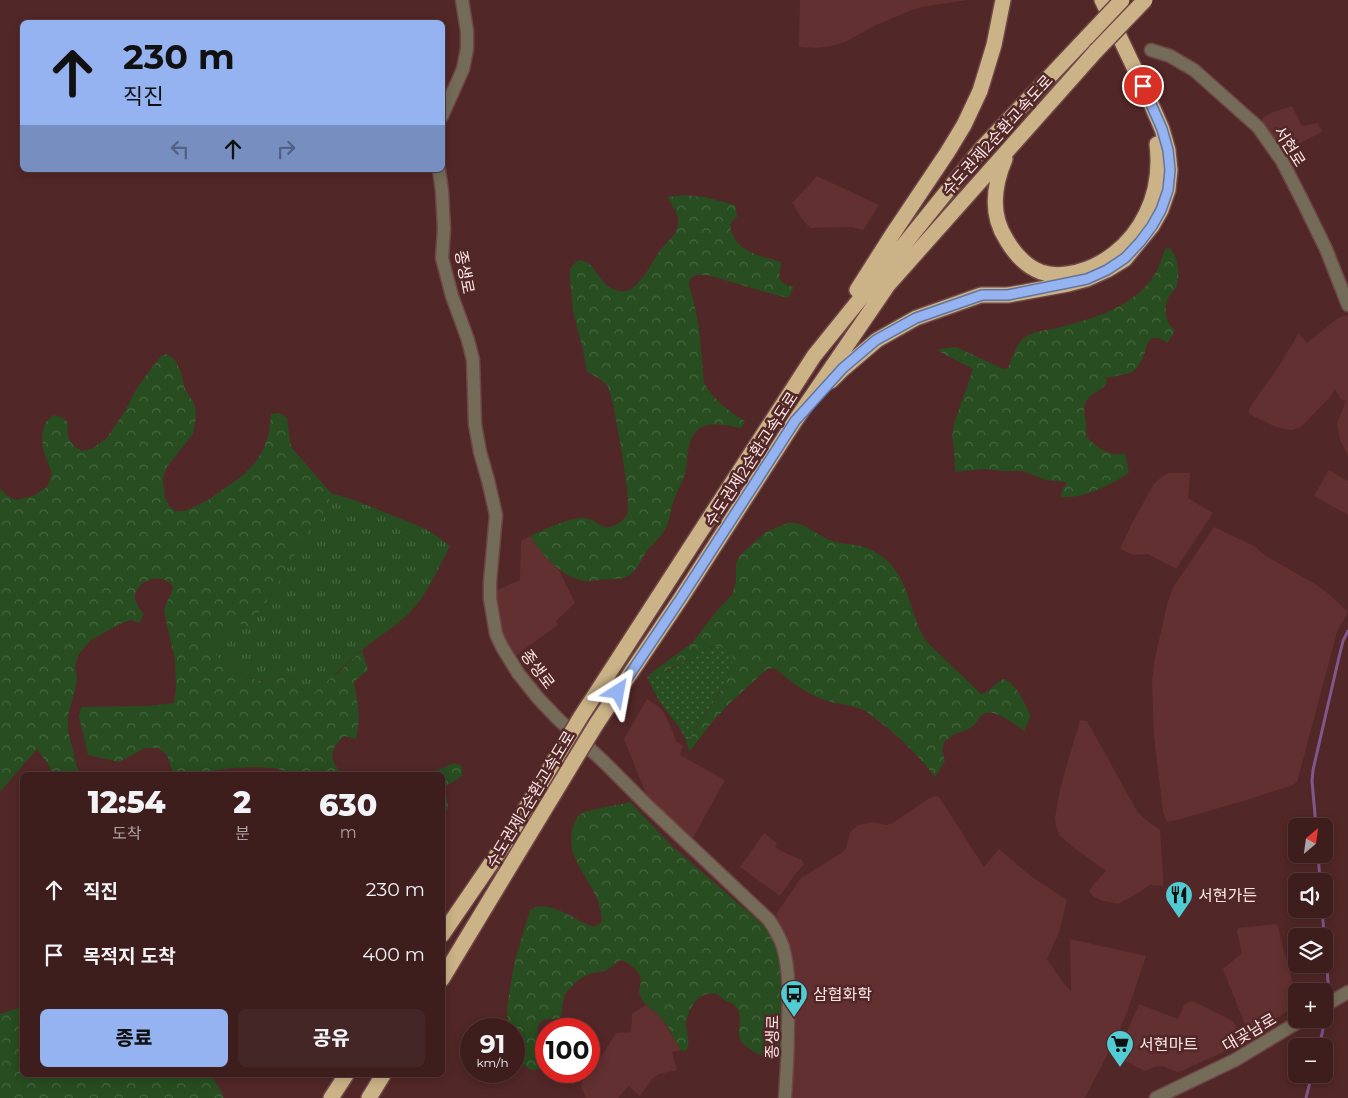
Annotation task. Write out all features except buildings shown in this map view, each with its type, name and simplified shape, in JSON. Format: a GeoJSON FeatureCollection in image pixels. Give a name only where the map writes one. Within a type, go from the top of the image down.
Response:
{"type":"FeatureCollection","features":[{"type":"Feature","properties":{"kind":"highway"},"geometry":{"type":"LineString","coordinates":[[814,356],[947,154],[964,125],[986,73],[1003,0]]}},
{"type":"Feature","properties":{"kind":"highway"},"geometry":{"type":"LineString","coordinates":[[1042,112],[1009,149],[996,185],[996,217],[1012,251],[1026,264],[1042,272],[1060,274],[1080,272],[1107,259],[1120,249],[1134,233],[1152,199],[1158,179],[1159,161],[1157,138],[1151,116],[1092,0]]}},
{"type":"Feature","properties":{"kind":"highway"},"geometry":{"type":"LineString","coordinates":[[795,421],[843,368],[876,340],[916,318],[982,295],[1008,295],[1087,279],[1107,270],[1125,258],[1152,226],[1161,210],[1168,190],[1170,170],[1168,150],[1162,129],[1149,99],[1102,0]]}},
{"type":"Feature","properties":{"kind":"highway","name":"수도권제2순환고속도로"},"geometry":{"type":"LineString","coordinates":[[445,930],[505,843],[580,718],[814,356],[982,148],[1122,0]]}},
{"type":"Feature","properties":{"kind":"highway","name":"수도권제2순환고속도로"},"geometry":{"type":"LineString","coordinates":[[445,974],[597,724],[795,421],[888,285],[1096,51],[1145,0]]}},
{"type":"Feature","properties":{"kind":"highway"},"geometry":{"type":"LineString","coordinates":[[331,1098],[345,1077]]}},
{"type":"Feature","properties":{"kind":"highway"},"geometry":{"type":"LineString","coordinates":[[369,1098],[382,1077]]}},
{"type":"Feature","properties":{"kind":"street"},"geometry":{"type":"LineString","coordinates":[[445,109],[463,68],[467,49],[467,31],[462,0]]}},
{"type":"Feature","properties":{"kind":"street","name":"서현로"},"geometry":{"type":"LineString","coordinates":[[1150,50],[1170,56],[1194,70],[1258,127],[1282,161],[1303,202],[1326,248],[1348,305]]}},
{"type":"Feature","properties":{"kind":"street","name":"종생로"},"geometry":{"type":"LineString","coordinates":[[439,172],[444,229],[442,258],[452,296],[474,360],[475,424],[496,515],[490,582],[490,599],[496,634],[518,672],[544,705],[769,920],[778,934],[783,947],[788,975],[787,1072],[784,1098]]}},
{"type":"Feature","properties":{"kind":"street"},"geometry":{"type":"LineString","coordinates":[[1333,1001],[1348,992]]}},
{"type":"Feature","properties":{"kind":"street","name":"대곶남로"},"geometry":{"type":"LineString","coordinates":[[1156,1098],[1235,1060],[1288,1028]]}},
{"type":"Feature","properties":{"kind":"shaded area"},"geometry":{"type":"Polygon","coordinates":[[[800,0],[968,0],[912,10],[876,25],[845,42],[816,48],[799,47],[800,0]]]}},
{"type":"Feature","properties":{"kind":"shaded area"},"geometry":{"type":"Polygon","coordinates":[[[1292,106],[1302,126],[1318,123],[1322,132],[1283,152],[1259,122],[1273,112],[1292,106]]]}},
{"type":"Feature","properties":{"kind":"shaded area"},"geometry":{"type":"Polygon","coordinates":[[[817,176],[879,205],[863,230],[851,227],[810,228],[802,219],[792,203],[817,176]]]}},
{"type":"Feature","properties":{"kind":"shaded area"},"geometry":{"type":"Polygon","coordinates":[[[1347,315],[1348,456],[1340,440],[1337,423],[1346,401],[1341,399],[1335,389],[1330,397],[1304,424],[1292,430],[1276,427],[1248,412],[1299,333],[1307,343],[1338,318],[1347,315]]]}},
{"type":"Feature","properties":{"kind":"shaded area"},"geometry":{"type":"Polygon","coordinates":[[[1329,470],[1348,481],[1348,515],[1314,496],[1329,470]]]}},
{"type":"Feature","properties":{"kind":"shaded area"},"geometry":{"type":"Polygon","coordinates":[[[1169,473],[1190,473],[1188,498],[1213,513],[1176,569],[1148,554],[1133,555],[1120,549],[1154,484],[1169,473]]]}},
{"type":"Feature","properties":{"kind":"shaded area"},"geometry":{"type":"Polygon","coordinates":[[[1214,527],[1254,546],[1266,556],[1315,584],[1348,612],[1337,632],[1297,782],[1250,799],[1167,822],[1163,812],[1154,737],[1152,681],[1155,658],[1168,601],[1174,586],[1214,527]]]}},
{"type":"Feature","properties":{"kind":"shaded area"},"geometry":{"type":"Polygon","coordinates":[[[530,536],[550,561],[557,566],[575,603],[556,621],[558,625],[511,660],[505,649],[495,607],[497,590],[520,580],[521,541],[530,536]]]}},
{"type":"Feature","properties":{"kind":"shaded area"},"geometry":{"type":"Polygon","coordinates":[[[647,699],[664,713],[676,741],[683,746],[680,755],[725,780],[689,845],[654,808],[624,739],[647,699]]]}},
{"type":"Feature","properties":{"kind":"shaded area"},"geometry":{"type":"Polygon","coordinates":[[[1080,720],[1087,721],[1137,811],[1160,830],[1163,886],[1150,885],[1118,904],[1100,900],[1089,891],[1106,871],[1060,836],[1056,826],[1055,818],[1060,789],[1080,720]]]}},
{"type":"Feature","properties":{"kind":"shaded area"},"geometry":{"type":"Polygon","coordinates":[[[935,796],[939,797],[984,867],[999,849],[1032,877],[1067,900],[1059,932],[1047,959],[1071,991],[1070,939],[1146,956],[1117,1036],[1085,1098],[788,1098],[775,918],[778,911],[801,878],[843,852],[850,833],[854,828],[873,822],[886,825],[893,823],[935,796]]]}},
{"type":"Feature","properties":{"kind":"shaded area"},"geometry":{"type":"Polygon","coordinates":[[[764,833],[777,843],[775,847],[802,860],[804,865],[780,896],[740,867],[764,833]]]}},
{"type":"Feature","properties":{"kind":"shaded area"},"geometry":{"type":"Polygon","coordinates":[[[1277,924],[1288,965],[1288,973],[1290,973],[1293,983],[1288,983],[1288,1011],[1251,1034],[1246,1027],[1223,969],[1242,953],[1238,928],[1277,924]]]}},
{"type":"Feature","properties":{"kind":"shaded area"},"geometry":{"type":"Polygon","coordinates":[[[1193,1001],[1233,1021],[1236,1026],[1236,1035],[1230,1047],[1223,1052],[1177,1072],[1162,1066],[1145,1071],[1115,1056],[1139,1004],[1178,1019],[1184,1005],[1193,1001]]]}},
{"type":"Feature","properties":{"kind":"shaded area"},"geometry":{"type":"Polygon","coordinates":[[[646,1005],[661,1017],[681,1050],[672,1052],[677,1070],[659,1074],[652,1079],[640,1096],[629,1086],[618,1098],[586,1098],[581,1087],[582,1083],[600,1083],[600,1058],[616,1033],[631,1032],[632,1014],[646,1005]]]}},
{"type":"Feature","properties":{"kind":"green space"},"geometry":{"type":"Polygon","coordinates":[[[684,195],[705,197],[735,205],[737,217],[731,222],[731,228],[736,241],[753,253],[781,262],[781,281],[794,287],[788,298],[708,275],[696,275],[690,279],[689,286],[699,327],[704,383],[722,405],[745,421],[741,428],[709,425],[700,428],[695,433],[688,450],[685,474],[673,502],[666,528],[647,551],[633,573],[620,579],[580,580],[556,567],[530,536],[557,524],[578,518],[593,520],[604,527],[613,526],[626,516],[628,503],[611,395],[606,384],[587,371],[573,311],[570,269],[576,262],[587,262],[602,280],[613,289],[624,291],[632,288],[642,279],[661,249],[676,231],[678,224],[677,215],[667,197],[684,195]]]}},
{"type":"Feature","properties":{"kind":"green space"},"geometry":{"type":"Polygon","coordinates":[[[1166,248],[1170,248],[1177,261],[1177,285],[1166,304],[1167,318],[1171,327],[1175,330],[1168,343],[1158,338],[1153,338],[1148,342],[1142,359],[1134,371],[1106,378],[1107,383],[1102,389],[1088,398],[1085,405],[1086,436],[1104,451],[1114,454],[1125,453],[1129,473],[1088,493],[1079,496],[1061,497],[1062,489],[1066,482],[1046,480],[1022,471],[983,469],[955,472],[952,437],[954,424],[973,369],[939,350],[956,347],[1004,369],[1008,368],[1014,352],[1021,341],[1027,336],[1035,332],[1057,328],[1103,314],[1115,309],[1135,296],[1155,274],[1166,248]]]}},
{"type":"Feature","properties":{"kind":"green space"},"geometry":{"type":"Polygon","coordinates":[[[167,354],[175,360],[181,372],[185,389],[195,405],[196,418],[193,434],[166,468],[163,479],[165,497],[169,506],[175,511],[185,511],[208,500],[242,476],[255,463],[264,448],[269,433],[271,414],[280,413],[287,418],[291,447],[331,493],[325,516],[309,532],[272,594],[249,627],[217,657],[233,666],[248,678],[263,681],[287,676],[296,681],[303,691],[338,673],[362,650],[368,670],[354,682],[359,717],[356,739],[344,736],[333,750],[333,759],[340,772],[291,772],[255,767],[205,772],[172,772],[167,755],[159,748],[145,748],[119,762],[88,755],[79,717],[81,707],[149,706],[174,703],[176,687],[175,661],[164,611],[173,586],[162,579],[152,579],[142,584],[136,591],[136,601],[144,614],[139,623],[131,620],[120,624],[91,640],[78,655],[75,667],[77,678],[68,715],[68,730],[78,772],[51,772],[50,767],[37,749],[0,792],[0,488],[6,495],[16,500],[33,496],[47,487],[52,474],[43,449],[42,436],[45,423],[53,415],[61,417],[68,422],[69,440],[82,451],[91,449],[106,439],[125,411],[138,386],[161,356],[167,354]]]}},
{"type":"Feature","properties":{"kind":"green space"},"geometry":{"type":"Polygon","coordinates":[[[331,493],[357,501],[421,527],[450,546],[427,590],[412,610],[362,650],[314,693],[303,691],[296,681],[287,676],[263,681],[248,678],[233,666],[217,657],[213,646],[234,621],[249,627],[272,594],[309,531],[325,516],[331,493]]]}},
{"type":"Feature","properties":{"kind":"green space"},"geometry":{"type":"Polygon","coordinates":[[[790,522],[807,527],[826,539],[864,547],[883,557],[900,578],[926,641],[981,694],[987,692],[1003,679],[1017,689],[1031,716],[1024,731],[1000,716],[990,713],[984,714],[972,727],[953,735],[944,742],[942,751],[945,761],[935,777],[908,746],[868,713],[857,707],[831,702],[808,693],[775,668],[767,669],[730,703],[689,752],[687,743],[726,680],[733,658],[724,648],[718,646],[710,647],[657,676],[647,677],[692,643],[719,608],[732,595],[736,582],[736,563],[740,555],[766,532],[790,522]]]}},
{"type":"Feature","properties":{"kind":"green space"},"geometry":{"type":"Polygon","coordinates":[[[720,645],[728,650],[734,658],[731,670],[687,743],[680,728],[658,699],[647,677],[666,672],[701,651],[720,645]]]}},
{"type":"Feature","properties":{"kind":"green space"},"geometry":{"type":"Polygon","coordinates":[[[454,763],[462,766],[462,776],[445,787],[445,772],[434,772],[454,763]]]}},
{"type":"Feature","properties":{"kind":"green space"},"geometry":{"type":"Polygon","coordinates":[[[445,787],[448,808],[445,812],[445,787]]]}},
{"type":"Feature","properties":{"kind":"green space"},"geometry":{"type":"Polygon","coordinates":[[[630,802],[673,847],[767,928],[778,946],[783,976],[783,1055],[768,1056],[760,1054],[744,1045],[739,1035],[739,1011],[734,1005],[715,994],[705,995],[694,1003],[686,1022],[688,1048],[686,1051],[681,1050],[665,1023],[640,997],[641,981],[639,974],[630,965],[620,960],[607,970],[584,977],[570,988],[563,1001],[560,1018],[535,1018],[535,1070],[525,1066],[525,1018],[507,1018],[507,1008],[516,956],[530,910],[536,907],[543,906],[559,910],[588,925],[598,925],[602,920],[598,901],[575,857],[571,837],[573,825],[578,816],[597,809],[630,802]]]}},
{"type":"Feature","properties":{"kind":"green space"},"geometry":{"type":"Polygon","coordinates":[[[20,1008],[20,1077],[212,1077],[224,1098],[0,1098],[0,1014],[20,1008]]]}},
{"type":"Feature","properties":{"kind":"waterway"},"geometry":{"type":"LineString","coordinates":[[1315,818],[1312,781],[1313,770],[1343,641],[1348,631]]}},
{"type":"Feature","properties":{"kind":"waterway"},"geometry":{"type":"LineString","coordinates":[[1319,863],[1319,873]]}},
{"type":"Feature","properties":{"kind":"waterway"},"geometry":{"type":"LineString","coordinates":[[1323,918],[1328,983]]}},
{"type":"Feature","properties":{"kind":"waterway"},"geometry":{"type":"LineString","coordinates":[[1321,1038],[1323,1028]]}},
{"type":"Feature","properties":{"kind":"waterway"},"geometry":{"type":"LineString","coordinates":[[1306,1098],[1310,1083]]}},
{"type":"Feature","properties":{"kind":"place","name":"서현가든"},"geometry":{"type":"Point","coordinates":[1179,919]}},
{"type":"Feature","properties":{"kind":"place","name":"삼협화학"},"geometry":{"type":"Point","coordinates":[794,1018]}},
{"type":"Feature","properties":{"kind":"place","name":"서현마트"},"geometry":{"type":"Point","coordinates":[1120,1068]}},
{"type":"Feature","properties":{"kind":"route"},"geometry":{"type":"LineString","coordinates":[[618,692],[795,421],[843,368],[876,340],[916,318],[982,295],[1008,295],[1087,279],[1107,270],[1125,258],[1140,242],[1161,210],[1168,190],[1170,170],[1168,150],[1162,129],[1143,86]]}}]}
